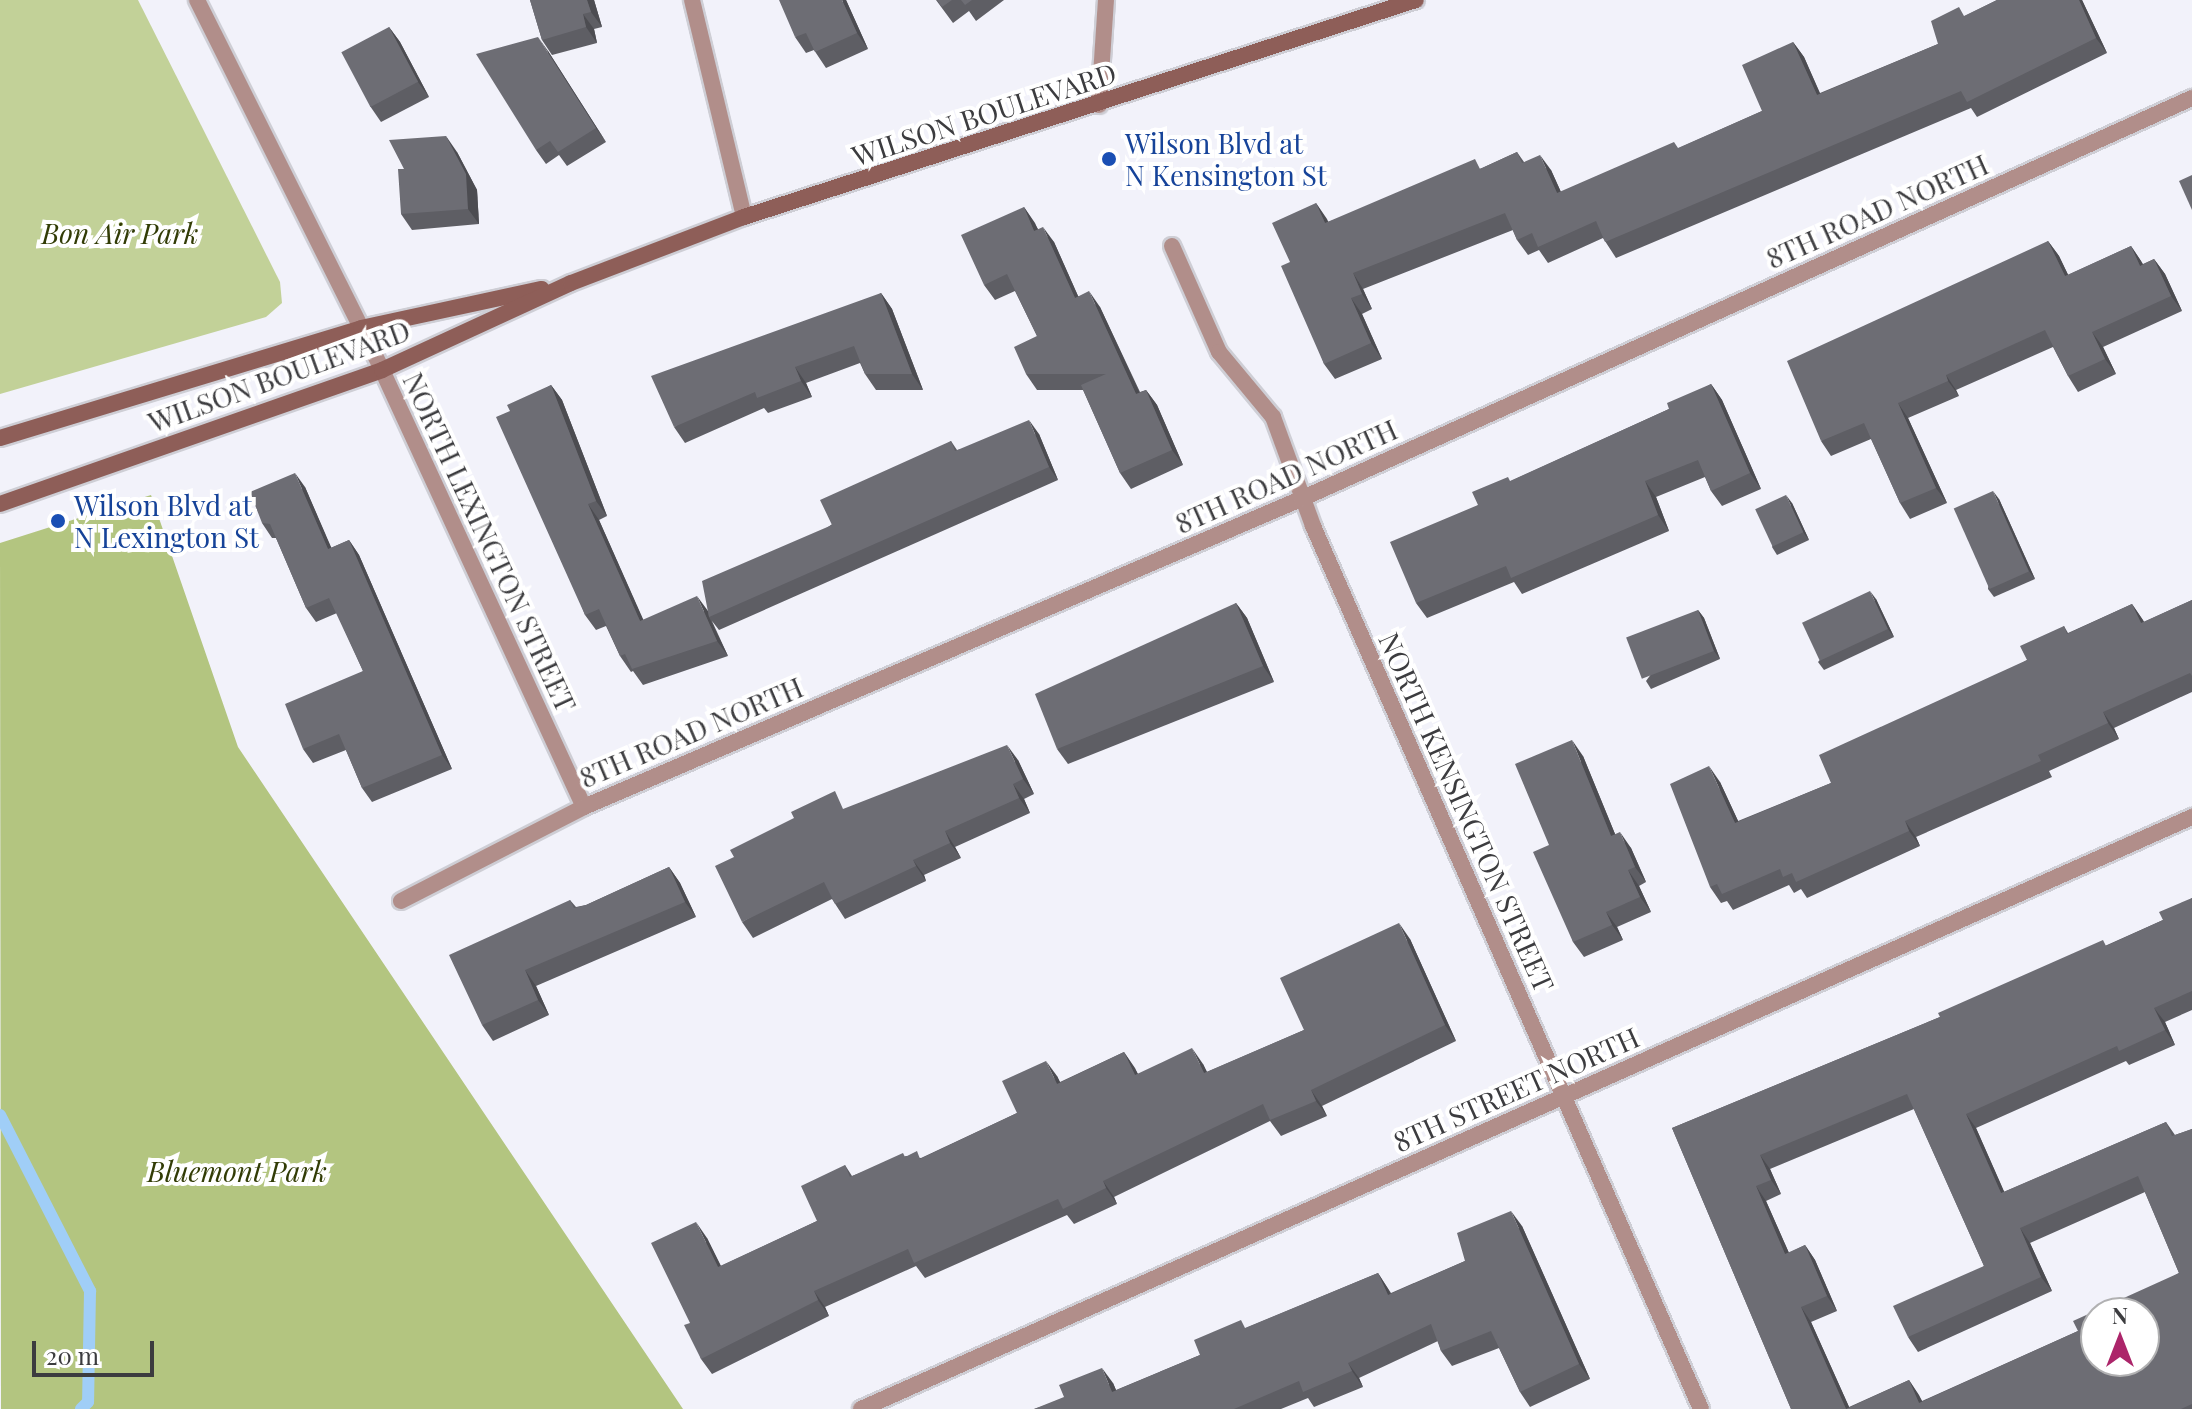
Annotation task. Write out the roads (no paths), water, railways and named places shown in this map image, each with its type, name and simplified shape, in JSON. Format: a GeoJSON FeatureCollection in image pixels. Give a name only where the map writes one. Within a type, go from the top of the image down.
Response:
{"type":"FeatureCollection","features":[{"type":"Feature","properties":{"kind":"main road","name":"WILSON BOULEVARD"},"geometry":{"type":"LineString","coordinates":[[0,504],[382,370],[571,283],[744,217],[1099,105],[1416,0]]}},
{"type":"Feature","properties":{"kind":"main road","name":"WILSON BOULEVARD"},"geometry":{"type":"LineString","coordinates":[[0,438],[361,328],[571,283]]}},
{"type":"Feature","properties":{"kind":"street","name":"NORTH LEXINGTON STREET"},"geometry":{"type":"LineString","coordinates":[[197,0],[382,370],[584,807]]}},
{"type":"Feature","properties":{"kind":"street"},"geometry":{"type":"LineString","coordinates":[[692,0],[744,217]]}},
{"type":"Feature","properties":{"kind":"street"},"geometry":{"type":"LineString","coordinates":[[1099,105],[1106,0]]}},
{"type":"Feature","properties":{"kind":"street","name":"8TH ROAD NORTH"},"geometry":{"type":"LineString","coordinates":[[401,901],[584,807],[1301,499],[2192,98]]}},
{"type":"Feature","properties":{"kind":"street","name":"NORTH KENSINGTON STREET"},"geometry":{"type":"LineString","coordinates":[[1172,246],[1219,352],[1273,417],[1301,499],[1701,1409]]}},
{"type":"Feature","properties":{"kind":"street","name":"8TH STREET NORTH"},"geometry":{"type":"LineString","coordinates":[[861,1409],[2192,817]]}},
{"type":"Feature","properties":{"kind":"waterway"},"geometry":{"type":"LineString","coordinates":[[0,1115],[90,1291],[88,1402],[81,1409]]}},
{"type":"Feature","properties":{"kind":"place","name":"Wilson Blvd at N Kensington St"},"geometry":{"type":"Point","coordinates":[1109,159]}},
{"type":"Feature","properties":{"kind":"place","name":"Wilson Blvd at N Lexington St"},"geometry":{"type":"Point","coordinates":[58,521]}},
{"type":"Feature","properties":{"kind":"park label","name":"Bon Air Park"},"geometry":{"type":"Point","coordinates":[120,233]}},
{"type":"Feature","properties":{"kind":"park label","name":"Bluemont Park"},"geometry":{"type":"Point","coordinates":[237,1171]}}]}
